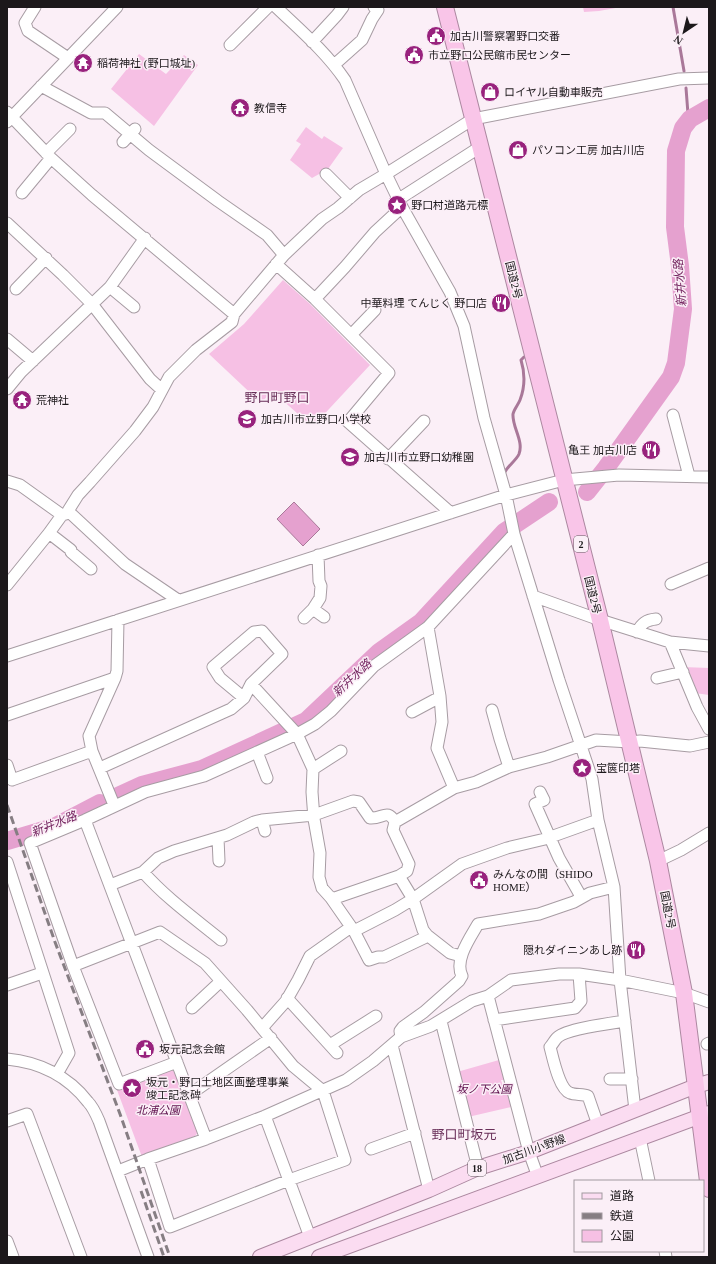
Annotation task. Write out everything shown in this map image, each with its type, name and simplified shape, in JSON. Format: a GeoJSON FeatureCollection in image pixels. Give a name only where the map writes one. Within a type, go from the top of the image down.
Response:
{"type":"FeatureCollection","features":[{"type":"Feature","properties":{"kind":"highway","name":"国道2号"},"geometry":{"type":"LineString","coordinates":[[445,7],[600,620],[658,861],[703,1084],[709,1189]]}},
{"type":"Feature","properties":{"kind":"main road","name":"加古川小野線"},"geometry":{"type":"LineString","coordinates":[[260,1257],[429,1190],[478,1168],[529,1152],[703,1084]]}},
{"type":"Feature","properties":{"kind":"main road"},"geometry":{"type":"LineString","coordinates":[[319,1257],[705,1115]]}},
{"type":"Feature","properties":{"kind":"street"},"geometry":{"type":"LineString","coordinates":[[35,7],[25,23],[28,30],[68,58]]}},
{"type":"Feature","properties":{"kind":"street"},"geometry":{"type":"LineString","coordinates":[[117,7],[9,117],[48,156],[92,195],[234,314]]}},
{"type":"Feature","properties":{"kind":"street"},"geometry":{"type":"LineString","coordinates":[[230,45],[268,7]]}},
{"type":"Feature","properties":{"kind":"street"},"geometry":{"type":"LineString","coordinates":[[276,7],[312,42],[345,80],[386,174],[450,292],[464,326],[484,418],[506,495],[514,534],[580,746],[592,779],[598,820],[614,887],[620,980],[635,1110]]}},
{"type":"Feature","properties":{"kind":"street"},"geometry":{"type":"LineString","coordinates":[[312,42],[343,7]]}},
{"type":"Feature","properties":{"kind":"street"},"geometry":{"type":"LineString","coordinates":[[334,66],[362,40],[372,18],[378,10],[374,7]]}},
{"type":"Feature","properties":{"kind":"street"},"geometry":{"type":"LineString","coordinates":[[8,582],[49,533],[78,495],[136,431],[153,407],[169,377],[196,350],[232,322],[234,314],[284,255],[322,219],[338,208],[358,190],[473,119],[679,79],[709,78]]}},
{"type":"Feature","properties":{"kind":"street"},"geometry":{"type":"LineString","coordinates":[[41,86],[91,113],[105,113],[130,135],[218,201],[267,235],[284,255]]}},
{"type":"Feature","properties":{"kind":"street"},"geometry":{"type":"LineString","coordinates":[[22,193],[48,156],[70,129]]}},
{"type":"Feature","properties":{"kind":"street"},"geometry":{"type":"LineString","coordinates":[[315,299],[401,203],[480,147]]}},
{"type":"Feature","properties":{"kind":"street"},"geometry":{"type":"LineString","coordinates":[[326,174],[350,198]]}},
{"type":"Feature","properties":{"kind":"street"},"geometry":{"type":"LineString","coordinates":[[7,223],[46,258],[92,304],[150,379],[162,390]]}},
{"type":"Feature","properties":{"kind":"street"},"geometry":{"type":"LineString","coordinates":[[7,388],[110,287],[145,238]]}},
{"type":"Feature","properties":{"kind":"street"},"geometry":{"type":"LineString","coordinates":[[16,289],[46,258]]}},
{"type":"Feature","properties":{"kind":"street"},"geometry":{"type":"LineString","coordinates":[[276,264],[315,299],[389,373],[348,422],[450,513]]}},
{"type":"Feature","properties":{"kind":"street"},"geometry":{"type":"LineString","coordinates":[[110,287],[134,307]]}},
{"type":"Feature","properties":{"kind":"street"},"geometry":{"type":"LineString","coordinates":[[351,335],[375,310]]}},
{"type":"Feature","properties":{"kind":"street"},"geometry":{"type":"LineString","coordinates":[[7,339],[33,361]]}},
{"type":"Feature","properties":{"kind":"street"},"geometry":{"type":"LineString","coordinates":[[672,415],[689,476]]}},
{"type":"Feature","properties":{"kind":"street"},"geometry":{"type":"LineString","coordinates":[[388,459],[424,422]]}},
{"type":"Feature","properties":{"kind":"street"},"geometry":{"type":"LineString","coordinates":[[7,656],[506,495],[564,480],[619,475],[709,477]]}},
{"type":"Feature","properties":{"kind":"street"},"geometry":{"type":"LineString","coordinates":[[7,481],[20,485],[65,513],[125,564],[178,600]]}},
{"type":"Feature","properties":{"kind":"street"},"geometry":{"type":"LineString","coordinates":[[49,533],[72,550],[71,552],[91,569]]}},
{"type":"Feature","properties":{"kind":"street"},"geometry":{"type":"LineString","coordinates":[[177,1062],[119,1084],[74,966],[30,843],[85,820],[114,805],[145,792],[204,776],[297,734],[315,724],[331,711],[374,666],[428,627],[514,534]]}},
{"type":"Feature","properties":{"kind":"street"},"geometry":{"type":"LineString","coordinates":[[304,618],[313,609],[320,598],[321,586],[319,581],[318,556]]}},
{"type":"Feature","properties":{"kind":"street"},"geometry":{"type":"LineString","coordinates":[[676,579],[709,568]]}},
{"type":"Feature","properties":{"kind":"street"},"geometry":{"type":"LineString","coordinates":[[533,596],[600,620],[670,642],[709,646]]}},
{"type":"Feature","properties":{"kind":"street"},"geometry":{"type":"LineString","coordinates":[[313,609],[324,617]]}},
{"type":"Feature","properties":{"kind":"street"},"geometry":{"type":"LineString","coordinates":[[637,632],[644,622],[656,619]]}},
{"type":"Feature","properties":{"kind":"street"},"geometry":{"type":"LineString","coordinates":[[114,805],[92,751],[89,736],[117,671],[118,620]]}},
{"type":"Feature","properties":{"kind":"street"},"geometry":{"type":"LineString","coordinates":[[428,627],[440,698],[442,722],[437,748],[454,788]]}},
{"type":"Feature","properties":{"kind":"street"},"geometry":{"type":"LineString","coordinates":[[100,768],[232,709],[244,698],[251,684],[282,654],[262,631],[254,632],[213,667],[220,678],[244,698]]}},
{"type":"Feature","properties":{"kind":"street"},"geometry":{"type":"LineString","coordinates":[[670,642],[697,707],[709,729]]}},
{"type":"Feature","properties":{"kind":"street"},"geometry":{"type":"LineString","coordinates":[[657,678],[683,672]]}},
{"type":"Feature","properties":{"kind":"street"},"geometry":{"type":"LineString","coordinates":[[7,715],[115,678]]}},
{"type":"Feature","properties":{"kind":"street"},"geometry":{"type":"LineString","coordinates":[[251,684],[297,734],[313,769],[312,792],[320,853],[319,877],[322,888],[332,899],[353,929],[369,960],[384,957],[424,938],[426,935]]}},
{"type":"Feature","properties":{"kind":"street"},"geometry":{"type":"LineString","coordinates":[[412,712],[440,698]]}},
{"type":"Feature","properties":{"kind":"street"},"geometry":{"type":"LineString","coordinates":[[492,710],[509,767]]}},
{"type":"Feature","properties":{"kind":"street"},"geometry":{"type":"LineString","coordinates":[[332,899],[399,876],[407,871],[409,864],[394,830],[396,822],[454,788],[476,782],[509,767],[547,757],[596,740],[630,742],[640,741],[690,746],[709,742]]}},
{"type":"Feature","properties":{"kind":"street"},"geometry":{"type":"LineString","coordinates":[[7,765],[12,780],[92,751]]}},
{"type":"Feature","properties":{"kind":"street"},"geometry":{"type":"LineString","coordinates":[[313,769],[341,751]]}},
{"type":"Feature","properties":{"kind":"street"},"geometry":{"type":"LineString","coordinates":[[257,752],[267,778]]}},
{"type":"Feature","properties":{"kind":"street"},"geometry":{"type":"LineString","coordinates":[[540,792],[544,800],[535,804],[549,838],[579,893],[580,898]]}},
{"type":"Feature","properties":{"kind":"street"},"geometry":{"type":"LineString","coordinates":[[110,885],[143,872],[158,858],[174,851],[218,838],[262,820],[314,815],[353,801],[359,802],[370,818],[378,818],[388,814],[396,822]]}},
{"type":"Feature","properties":{"kind":"street"},"geometry":{"type":"LineString","coordinates":[[85,820],[206,1139]]}},
{"type":"Feature","properties":{"kind":"street"},"geometry":{"type":"LineString","coordinates":[[262,820],[264,831]]}},
{"type":"Feature","properties":{"kind":"street"},"geometry":{"type":"LineString","coordinates":[[262,1028],[287,998],[310,956],[353,929],[395,910],[462,864],[507,848],[549,838],[598,820]]}},
{"type":"Feature","properties":{"kind":"street"},"geometry":{"type":"LineString","coordinates":[[658,861],[681,850],[709,833]]}},
{"type":"Feature","properties":{"kind":"street"},"geometry":{"type":"LineString","coordinates":[[218,838],[219,861]]}},
{"type":"Feature","properties":{"kind":"street"},"geometry":{"type":"LineString","coordinates":[[7,862],[69,1053],[57,1074]]}},
{"type":"Feature","properties":{"kind":"street"},"geometry":{"type":"LineString","coordinates":[[143,872],[176,904],[221,940]]}},
{"type":"Feature","properties":{"kind":"street"},"geometry":{"type":"LineString","coordinates":[[399,876],[413,899],[426,935],[450,953],[461,956]]}},
{"type":"Feature","properties":{"kind":"street"},"geometry":{"type":"LineString","coordinates":[[401,1037],[400,1031],[403,1027],[424,1012],[459,981],[462,976],[460,972],[461,956],[478,924],[539,914],[574,902],[590,893],[614,887]]}},
{"type":"Feature","properties":{"kind":"street"},"geometry":{"type":"LineString","coordinates":[[74,966],[131,942],[160,932],[205,963],[271,1038],[293,1066],[323,1091],[345,1160],[289,1180],[170,1227],[148,1160]]}},
{"type":"Feature","properties":{"kind":"street"},"geometry":{"type":"LineString","coordinates":[[7,984],[42,973]]}},
{"type":"Feature","properties":{"kind":"street"},"geometry":{"type":"LineString","coordinates":[[118,1171],[265,1116],[346,1080],[373,1061],[401,1037],[441,1021],[472,1001],[488,996],[511,980],[559,974],[579,974],[620,980],[684,993],[709,1002]]}},
{"type":"Feature","properties":{"kind":"street"},"geometry":{"type":"LineString","coordinates":[[494,1020],[575,1008],[581,1001],[579,974]]}},
{"type":"Feature","properties":{"kind":"street"},"geometry":{"type":"LineString","coordinates":[[192,1008],[221,981]]}},
{"type":"Feature","properties":{"kind":"street"},"geometry":{"type":"LineString","coordinates":[[488,996],[529,1152],[538,1177]]}},
{"type":"Feature","properties":{"kind":"street"},"geometry":{"type":"LineString","coordinates":[[287,998],[333,1049],[376,1016]]}},
{"type":"Feature","properties":{"kind":"street"},"geometry":{"type":"LineString","coordinates":[[598,1125],[588,1096],[570,1093],[563,1088],[550,1047],[558,1036],[586,1027],[625,1020]]}},
{"type":"Feature","properties":{"kind":"street"},"geometry":{"type":"LineString","coordinates":[[441,1021],[478,1168]]}},
{"type":"Feature","properties":{"kind":"street"},"geometry":{"type":"LineString","coordinates":[[189,1095],[271,1038]]}},
{"type":"Feature","properties":{"kind":"street"},"geometry":{"type":"LineString","coordinates":[[392,1045],[429,1190]]}},
{"type":"Feature","properties":{"kind":"street"},"geometry":{"type":"LineString","coordinates":[[7,1059],[22,1061],[39,1066],[57,1074],[73,1085],[89,1102],[99,1121],[148,1257]]}},
{"type":"Feature","properties":{"kind":"street"},"geometry":{"type":"LineString","coordinates":[[610,1079],[632,1079]]}},
{"type":"Feature","properties":{"kind":"street"},"geometry":{"type":"LineString","coordinates":[[7,1121],[27,1114],[81,1257]]}},
{"type":"Feature","properties":{"kind":"street"},"geometry":{"type":"LineString","coordinates":[[265,1116],[310,1237]]}},
{"type":"Feature","properties":{"kind":"street"},"geometry":{"type":"LineString","coordinates":[[372,1149],[415,1133]]}},
{"type":"Feature","properties":{"kind":"street"},"geometry":{"type":"LineString","coordinates":[[640,1138],[649,1180]]}},
{"type":"Feature","properties":{"kind":"street"},"geometry":{"type":"LineString","coordinates":[[7,1241],[13,1257]]}},
{"type":"Feature","properties":{"kind":"green space"},"geometry":{"type":"Polygon","coordinates":[[[583,7],[621,7],[584,12],[583,7]]]}},
{"type":"Feature","properties":{"kind":"green space"},"geometry":{"type":"Polygon","coordinates":[[[139,54],[166,74],[184,55],[198,65],[154,126],[111,89],[139,54]]]}},
{"type":"Feature","properties":{"kind":"green space"},"geometry":{"type":"Polygon","coordinates":[[[306,127],[322,139],[324,136],[343,148],[328,169],[312,178],[290,160],[301,144],[296,141],[306,127]]]}},
{"type":"Feature","properties":{"kind":"green space"},"geometry":{"type":"Polygon","coordinates":[[[283,280],[310,304],[370,365],[316,423],[311,420],[306,421],[272,391],[261,403],[209,354],[244,324],[283,280]]]}},
{"type":"Feature","properties":{"kind":"green space"},"geometry":{"type":"Polygon","coordinates":[[[683,667],[709,668],[709,695],[695,693],[683,667]]]}},
{"type":"Feature","properties":{"kind":"green space","name":"坂ノ下公園"},"geometry":{"type":"Polygon","coordinates":[[[499,1060],[504,1080],[501,1080],[504,1089],[506,1089],[511,1107],[468,1117],[464,1089],[462,1089],[457,1072],[499,1060]]]}},
{"type":"Feature","properties":{"kind":"green space","name":"北浦公園"},"geometry":{"type":"Polygon","coordinates":[[[170,1069],[176,1073],[199,1131],[195,1136],[142,1157],[117,1090],[170,1069]]]}},
{"type":"Feature","properties":{"kind":"shaded area"},"geometry":{"type":"Polygon","coordinates":[[[294,502],[320,529],[303,546],[277,519],[294,502]]]}},
{"type":"Feature","properties":{"kind":"waterway"},"geometry":{"type":"LineString","coordinates":[[673,7],[684,71]]}},
{"type":"Feature","properties":{"kind":"waterway"},"geometry":{"type":"LineString","coordinates":[[686,88],[688,114],[690,119]]}},
{"type":"Feature","properties":{"kind":"waterway","name":"新井水路"},"geometry":{"type":"LineString","coordinates":[[587,492],[671,377],[676,363],[683,309],[675,227],[676,151],[683,128],[690,119],[709,108]]}},
{"type":"Feature","properties":{"kind":"waterway"},"geometry":{"type":"LineString","coordinates":[[504,474],[518,457],[520,449],[513,414],[520,400],[524,385],[521,360],[524,357]]}},
{"type":"Feature","properties":{"kind":"waterway","name":"新井水路"},"geometry":{"type":"LineString","coordinates":[[118,796],[142,785],[202,769],[306,721],[379,652],[421,622],[504,532],[549,502]]}},
{"type":"Feature","properties":{"kind":"waterway","name":"新井水路"},"geometry":{"type":"LineString","coordinates":[[7,841],[54,827],[100,803]]}},
{"type":"Feature","properties":{"kind":"railway"},"geometry":{"type":"LineString","coordinates":[[7,805],[55,942],[120,1114],[170,1257]]}},
{"type":"Feature","properties":{"kind":"railway"},"geometry":{"type":"LineString","coordinates":[[141,1191],[164,1257]]}},
{"type":"Feature","properties":{"kind":"place","name":"加古川警察署野口交番"},"geometry":{"type":"Point","coordinates":[436,36]}},
{"type":"Feature","properties":{"kind":"place","name":"市立野口公民館市民センター"},"geometry":{"type":"Point","coordinates":[414,55]}},
{"type":"Feature","properties":{"kind":"place","name":"稲荷神社 (野口城址)"},"geometry":{"type":"Point","coordinates":[83,63]}},
{"type":"Feature","properties":{"kind":"place","name":"ロイヤル自動車販売"},"geometry":{"type":"Point","coordinates":[490,92]}},
{"type":"Feature","properties":{"kind":"place","name":"教信寺"},"geometry":{"type":"Point","coordinates":[240,108]}},
{"type":"Feature","properties":{"kind":"place","name":"パソコン工房 加古川店"},"geometry":{"type":"Point","coordinates":[518,150]}},
{"type":"Feature","properties":{"kind":"place","name":"野口村道路元標"},"geometry":{"type":"Point","coordinates":[397,205]}},
{"type":"Feature","properties":{"kind":"place","name":"中華料理 てんじく 野口店"},"geometry":{"type":"Point","coordinates":[501,303]}},
{"type":"Feature","properties":{"kind":"place","name":"荒神社"},"geometry":{"type":"Point","coordinates":[22,400]}},
{"type":"Feature","properties":{"kind":"place","name":"加古川市立野口小学校"},"geometry":{"type":"Point","coordinates":[247,419]}},
{"type":"Feature","properties":{"kind":"place","name":"亀王 加古川店"},"geometry":{"type":"Point","coordinates":[651,450]}},
{"type":"Feature","properties":{"kind":"place","name":"加古川市立野口幼稚園"},"geometry":{"type":"Point","coordinates":[350,457]}},
{"type":"Feature","properties":{"kind":"place","name":"宝篋印塔"},"geometry":{"type":"Point","coordinates":[582,768]}},
{"type":"Feature","properties":{"kind":"place","name":"みんなの間（SHIDO HOME）"},"geometry":{"type":"Point","coordinates":[479,880]}},
{"type":"Feature","properties":{"kind":"place","name":"隠れダイニンあし跡"},"geometry":{"type":"Point","coordinates":[636,950]}},
{"type":"Feature","properties":{"kind":"place","name":"坂元記念会館"},"geometry":{"type":"Point","coordinates":[145,1049]}},
{"type":"Feature","properties":{"kind":"place","name":"坂元・野口土地区画整理事業 竣工記念碑"},"geometry":{"type":"Point","coordinates":[132,1088]}},
{"type":"Feature","properties":{"kind":"district","name":"野口町野口"},"geometry":{"type":"Point","coordinates":[277,397]}},
{"type":"Feature","properties":{"kind":"district","name":"野口町坂元"},"geometry":{"type":"Point","coordinates":[464,1134]}}]}
